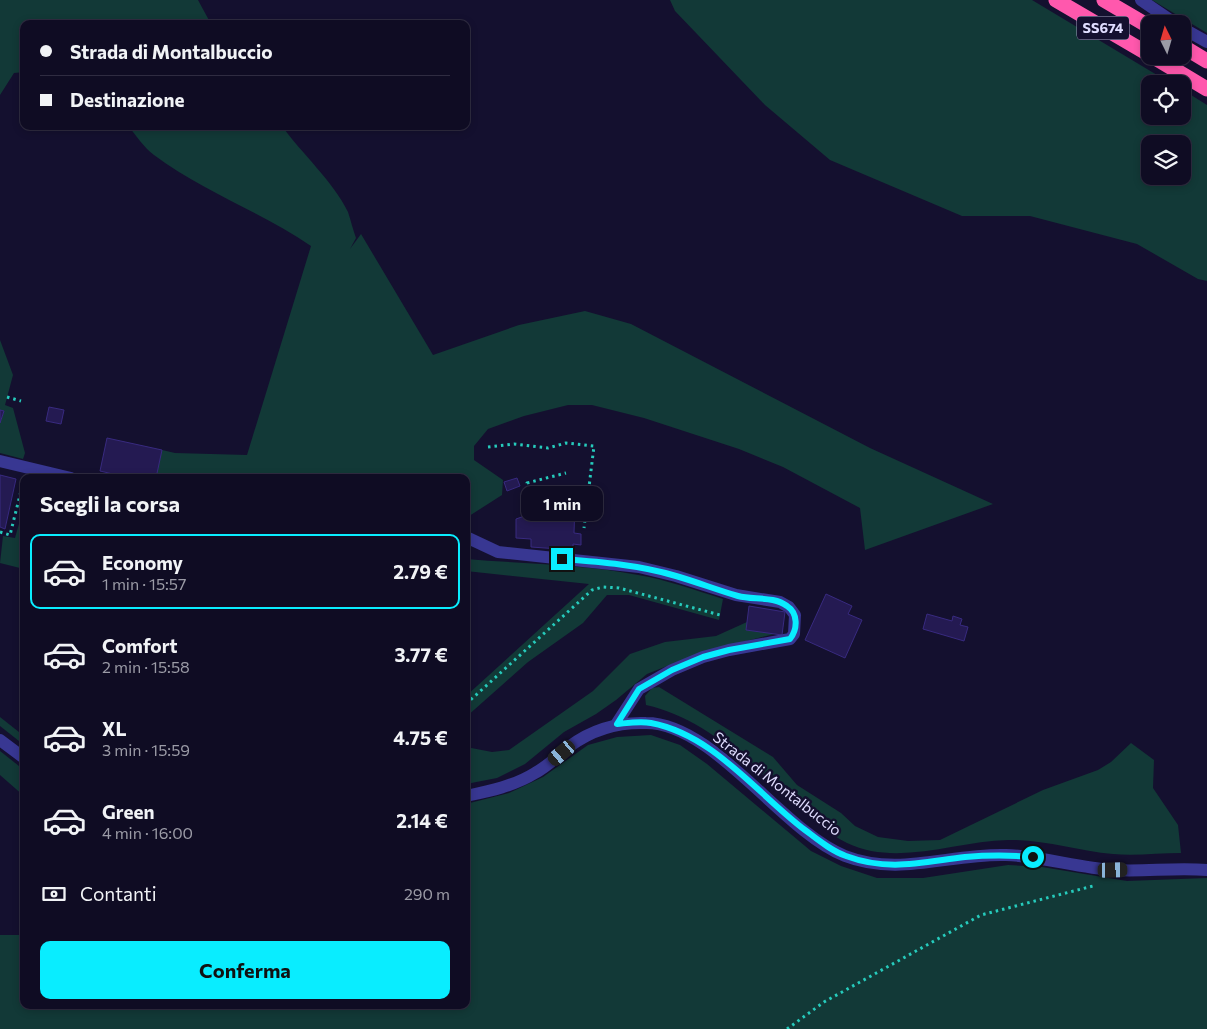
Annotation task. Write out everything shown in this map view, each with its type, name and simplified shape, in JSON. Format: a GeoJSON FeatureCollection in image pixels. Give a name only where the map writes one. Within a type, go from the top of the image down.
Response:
{"type":"FeatureCollection","features":[{"type":"Feature","properties":{"kind":"highway","name":"SS674"},"geometry":{"type":"LineString","coordinates":[[1056,0],[1141,50]]}},
{"type":"Feature","properties":{"kind":"highway","name":"SS674"},"geometry":{"type":"LineString","coordinates":[[1104,0],[1141,22]]}},
{"type":"Feature","properties":{"kind":"highway"},"geometry":{"type":"LineString","coordinates":[[1191,51],[1207,61]]}},
{"type":"Feature","properties":{"kind":"highway","name":"SS674"},"geometry":{"type":"LineString","coordinates":[[1166,65],[1207,89]]}},
{"type":"Feature","properties":{"kind":"street"},"geometry":{"type":"LineString","coordinates":[[1142,0],[1163,15]]}},
{"type":"Feature","properties":{"kind":"street"},"geometry":{"type":"LineString","coordinates":[[1191,33],[1207,42]]}},
{"type":"Feature","properties":{"kind":"street"},"geometry":{"type":"LineString","coordinates":[[0,461],[54,474]]}},
{"type":"Feature","properties":{"kind":"street"},"geometry":{"type":"LineString","coordinates":[[470,539],[498,552],[639,567],[676,576],[736,595],[780,602],[789,607],[795,615],[794,634],[790,639],[703,657],[652,680],[639,689],[617,724]]}},
{"type":"Feature","properties":{"kind":"street","name":"Strada di Montalbuccio"},"geometry":{"type":"LineString","coordinates":[[470,795],[504,788],[535,774],[588,734],[617,724],[649,722],[670,728],[695,740],[722,759],[796,823],[845,856],[880,865],[921,865],[964,857],[1005,854],[1113,870],[1207,870]]}},
{"type":"Feature","properties":{"kind":"street"},"geometry":{"type":"LineString","coordinates":[[0,740],[20,755]]}},
{"type":"Feature","properties":{"kind":"path"},"geometry":{"type":"LineString","coordinates":[[7,397],[21,401]]}},
{"type":"Feature","properties":{"kind":"path"},"geometry":{"type":"LineString","coordinates":[[488,447],[514,444],[548,448],[566,443],[594,446],[584,528]]}},
{"type":"Feature","properties":{"kind":"path"},"geometry":{"type":"LineString","coordinates":[[528,496],[527,483],[566,473]]}},
{"type":"Feature","properties":{"kind":"path"},"geometry":{"type":"LineString","coordinates":[[0,532],[10,535],[20,496]]}},
{"type":"Feature","properties":{"kind":"path"},"geometry":{"type":"LineString","coordinates":[[470,700],[592,590],[603,587],[619,588],[720,615]]}},
{"type":"Feature","properties":{"kind":"path"},"geometry":{"type":"LineString","coordinates":[[787,1029],[824,1002],[982,915],[1085,889],[1097,884],[1113,870]]}},
{"type":"Feature","properties":{"kind":"green space"},"geometry":{"type":"Polygon","coordinates":[[[0,0],[198,0],[209,20],[20,20],[20,72],[14,73],[0,95],[0,0]]]}},
{"type":"Feature","properties":{"kind":"green space"},"geometry":{"type":"Polygon","coordinates":[[[670,0],[1032,0],[1157,75],[1141,75],[1141,125],[1191,125],[1191,95],[1207,105],[1207,281],[1198,279],[1137,244],[1030,216],[962,216],[830,160],[765,105],[675,11],[670,0]]]}},
{"type":"Feature","properties":{"kind":"green space"},"geometry":{"type":"Polygon","coordinates":[[[1152,0],[1207,0],[1207,33],[1191,23],[1191,15],[1177,15],[1152,0]]]}},
{"type":"Feature","properties":{"kind":"green space"},"geometry":{"type":"Polygon","coordinates":[[[131,130],[285,130],[334,189],[348,212],[356,238],[350,249],[361,234],[433,355],[519,325],[585,311],[631,324],[870,448],[993,504],[865,550],[860,508],[783,467],[739,449],[644,418],[592,405],[568,405],[524,416],[488,429],[474,446],[474,460],[503,480],[502,495],[470,515],[470,474],[157,474],[162,450],[175,453],[247,455],[311,246],[272,222],[172,168],[143,145],[131,130]]]}},
{"type":"Feature","properties":{"kind":"green space"},"geometry":{"type":"Polygon","coordinates":[[[0,340],[13,375],[5,405],[13,408],[25,453],[23,459],[0,453],[0,423],[4,411],[0,410],[0,340]]]}},
{"type":"Feature","properties":{"kind":"green space"},"geometry":{"type":"Polygon","coordinates":[[[20,520],[20,568],[0,563],[3,536],[15,538],[20,520]]]}},
{"type":"Feature","properties":{"kind":"green space"},"geometry":{"type":"Polygon","coordinates":[[[470,559],[617,571],[660,580],[723,599],[719,620],[629,595],[607,595],[583,623],[528,662],[470,713],[470,692],[589,584],[470,571],[470,559]]]}},
{"type":"Feature","properties":{"kind":"green space"},"geometry":{"type":"Polygon","coordinates":[[[747,622],[746,630],[774,634],[702,652],[647,674],[596,714],[564,732],[525,764],[497,778],[470,783],[470,748],[492,752],[509,750],[593,691],[630,654],[665,642],[716,636],[747,622]]]}},
{"type":"Feature","properties":{"kind":"green space"},"geometry":{"type":"Polygon","coordinates":[[[659,687],[773,757],[797,785],[841,813],[855,826],[878,837],[908,841],[940,840],[1043,790],[1098,770],[1111,762],[1131,743],[1154,760],[1153,788],[1178,825],[1181,853],[1113,854],[1021,840],[988,841],[906,853],[866,850],[847,843],[826,830],[745,759],[708,732],[668,711],[646,705],[645,696],[652,688],[659,687]]]}},
{"type":"Feature","properties":{"kind":"green space"},"geometry":{"type":"Polygon","coordinates":[[[0,717],[20,733],[20,742],[0,726],[0,717]]]}},
{"type":"Feature","properties":{"kind":"green space"},"geometry":{"type":"Polygon","coordinates":[[[651,735],[680,745],[707,764],[811,851],[841,866],[877,878],[923,878],[1008,865],[1042,867],[1127,881],[1207,878],[1207,1029],[0,1029],[0,935],[20,935],[20,1009],[470,1009],[470,803],[509,793],[543,777],[588,745],[617,737],[651,735]]]}},
{"type":"Feature","properties":{"kind":"green space"},"geometry":{"type":"Polygon","coordinates":[[[0,751],[20,767],[20,792],[0,775],[0,751]]]}},
{"type":"Feature","properties":{"kind":"building"},"geometry":{"type":"Polygon","coordinates":[[[49,407],[64,410],[61,424],[46,421],[49,407]]]}},
{"type":"Feature","properties":{"kind":"building"},"geometry":{"type":"Polygon","coordinates":[[[0,410],[4,411],[0,423],[0,410]]]}},
{"type":"Feature","properties":{"kind":"building"},"geometry":{"type":"Polygon","coordinates":[[[107,438],[162,450],[157,474],[113,474],[100,471],[107,438]]]}},
{"type":"Feature","properties":{"kind":"building"},"geometry":{"type":"Polygon","coordinates":[[[0,475],[16,479],[5,529],[0,527],[0,475]]]}},
{"type":"Feature","properties":{"kind":"building"},"geometry":{"type":"Polygon","coordinates":[[[517,478],[520,486],[507,491],[504,482],[517,478]]]}},
{"type":"Feature","properties":{"kind":"building"},"geometry":{"type":"Polygon","coordinates":[[[538,500],[575,503],[574,533],[581,534],[581,545],[573,544],[573,550],[531,547],[531,539],[516,538],[516,519],[530,514],[537,515],[538,500]]]}},
{"type":"Feature","properties":{"kind":"building"},"geometry":{"type":"Polygon","coordinates":[[[826,594],[852,606],[848,614],[862,620],[845,658],[805,640],[826,594]]]}},
{"type":"Feature","properties":{"kind":"building"},"geometry":{"type":"Polygon","coordinates":[[[749,606],[785,612],[782,635],[746,630],[749,606]]]}},
{"type":"Feature","properties":{"kind":"building"},"geometry":{"type":"Polygon","coordinates":[[[927,614],[952,621],[953,616],[962,619],[960,625],[968,627],[964,641],[923,629],[927,614]]]}},
{"type":"Feature","properties":{"kind":"route"},"geometry":{"type":"LineString","coordinates":[[562,559],[639,567],[676,576],[747,598],[780,602],[789,607],[795,615],[794,634],[790,639],[782,642],[729,650],[703,657],[652,680],[639,689],[617,724],[649,722],[670,728],[695,740],[722,759],[819,841],[845,856],[880,865],[921,865],[964,857],[1005,854],[1033,857]]}}]}
